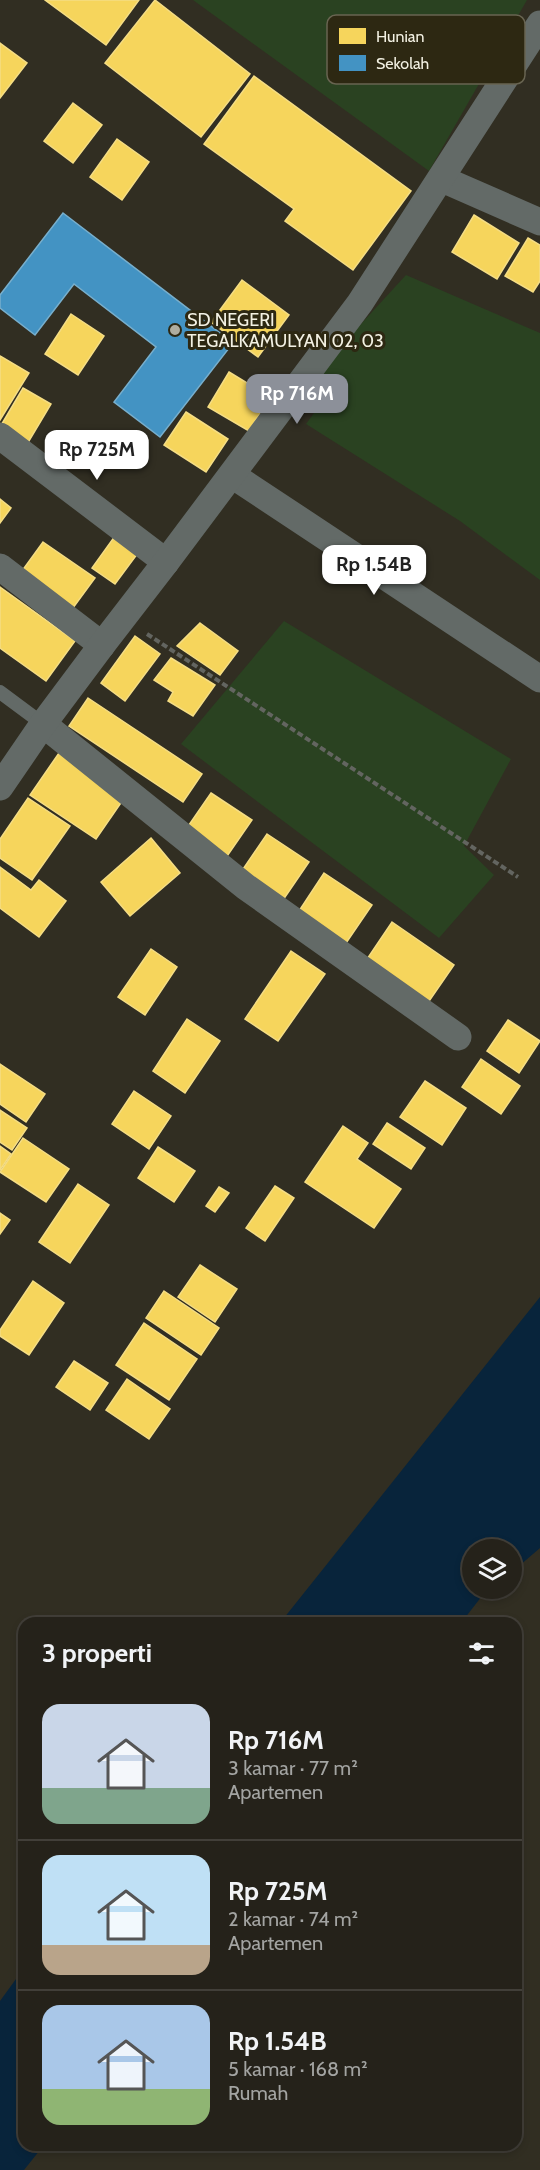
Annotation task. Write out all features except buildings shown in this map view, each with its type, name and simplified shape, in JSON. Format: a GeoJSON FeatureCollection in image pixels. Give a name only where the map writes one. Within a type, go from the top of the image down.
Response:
{"type":"FeatureCollection","features":[{"type":"Feature","properties":{"kind":"street"},"geometry":{"type":"LineString","coordinates":[[525,48],[540,24]]}},
{"type":"Feature","properties":{"kind":"street"},"geometry":{"type":"LineString","coordinates":[[1,783],[360,303],[502,84]]}},
{"type":"Feature","properties":{"kind":"street"},"geometry":{"type":"LineString","coordinates":[[442,179],[540,222]]}},
{"type":"Feature","properties":{"kind":"street"},"geometry":{"type":"LineString","coordinates":[[0,436],[166,562]]}},
{"type":"Feature","properties":{"kind":"street"},"geometry":{"type":"LineString","coordinates":[[232,475],[540,679]]}},
{"type":"Feature","properties":{"kind":"street"},"geometry":{"type":"LineString","coordinates":[[0,567],[102,645]]}},
{"type":"Feature","properties":{"kind":"street"},"geometry":{"type":"LineString","coordinates":[[43,724],[246,887],[458,1037]]}},
{"type":"Feature","properties":{"kind":"lane"},"geometry":{"type":"LineString","coordinates":[[0,692],[43,724]]}},
{"type":"Feature","properties":{"kind":"path"},"geometry":{"type":"LineString","coordinates":[[123,619],[518,877]]}},
{"type":"Feature","properties":{"kind":"green space"},"geometry":{"type":"Polygon","coordinates":[[[193,0],[527,0],[518,15],[327,15],[327,84],[479,84],[429,171],[193,0]]]}},
{"type":"Feature","properties":{"kind":"green space"},"geometry":{"type":"Polygon","coordinates":[[[406,275],[540,333],[540,580],[460,521],[306,424],[325,398],[306,384],[406,275]]]}},
{"type":"Feature","properties":{"kind":"green space"},"geometry":{"type":"Polygon","coordinates":[[[284,621],[511,759],[464,846],[494,875],[439,938],[181,744],[284,621]]]}},
{"type":"Feature","properties":{"kind":"water"},"geometry":{"type":"Polygon","coordinates":[[[540,1297],[540,1548],[522,1563],[522,1539],[462,1539],[462,1599],[480,1599],[466,1617],[285,1617],[540,1297]]]}},
{"type":"Feature","properties":{"kind":"water"},"geometry":{"type":"Polygon","coordinates":[[[18,1976],[18,2151],[39,2151],[24,2170],[0,2170],[0,2001],[18,1976]]]}},
{"type":"Feature","properties":{"kind":"place","name":"SD NEGERI TEGALKAMULYAN 02, 03"},"geometry":{"type":"Point","coordinates":[175,330]}}]}
